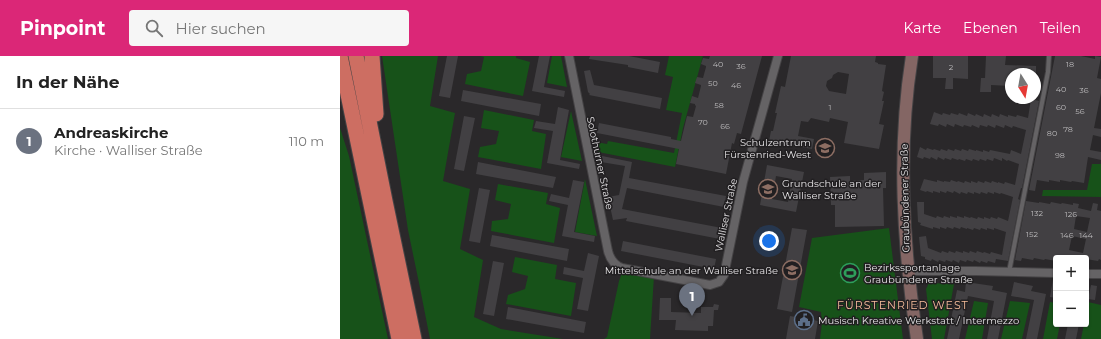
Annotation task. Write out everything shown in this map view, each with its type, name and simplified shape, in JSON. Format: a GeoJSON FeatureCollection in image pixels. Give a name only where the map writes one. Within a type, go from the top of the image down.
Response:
{"type":"FeatureCollection","features":[{"type":"Feature","properties":{"kind":"highway"},"geometry":{"type":"LineString","coordinates":[[340,56],[399,339]]}},
{"type":"Feature","properties":{"kind":"highway"},"geometry":{"type":"LineString","coordinates":[[356,56],[414,339]]}},
{"type":"Feature","properties":{"kind":"highway"},"geometry":{"type":"LineString","coordinates":[[372,56],[377,113],[373,137]]}},
{"type":"Feature","properties":{"kind":"highway"},"geometry":{"type":"LineString","coordinates":[[340,106],[355,162],[365,175]]}},
{"type":"Feature","properties":{"kind":"street","name":"Solothurner Straße"},"geometry":{"type":"LineString","coordinates":[[569,56],[576,99],[609,254],[613,263],[622,268]]}},
{"type":"Feature","properties":{"kind":"street","name":"Walliser Straße"},"geometry":{"type":"LineString","coordinates":[[622,268],[708,285],[716,284],[722,279],[742,182],[778,56]]}},
{"type":"Feature","properties":{"kind":"street","name":"Graubündener Straße"},"geometry":{"type":"LineString","coordinates":[[912,56],[904,135],[904,211],[908,271],[917,339]]}},
{"type":"Feature","properties":{"kind":"street"},"geometry":{"type":"LineString","coordinates":[[908,271],[1053,273]]}},
{"type":"Feature","properties":{"kind":"street"},"geometry":{"type":"LineString","coordinates":[[1089,274],[1101,274]]}},
{"type":"Feature","properties":{"kind":"lane"},"geometry":{"type":"LineString","coordinates":[[1009,272],[1046,80],[1049,56]]}},
{"type":"Feature","properties":{"kind":"green space"},"geometry":{"type":"Polygon","coordinates":[[[382,56],[438,56],[430,106],[455,113],[443,181],[470,189],[460,249],[483,260],[474,317],[501,329],[563,339],[430,339],[408,230],[382,56]]]}},
{"type":"Feature","properties":{"kind":"green space"},"geometry":{"type":"Polygon","coordinates":[[[480,56],[516,56],[516,58],[530,62],[523,96],[465,84],[467,74],[481,71],[484,57],[480,56]]]}},
{"type":"Feature","properties":{"kind":"green space"},"geometry":{"type":"Polygon","coordinates":[[[552,56],[561,56],[567,87],[547,83],[552,56]]]}},
{"type":"Feature","properties":{"kind":"green space"},"geometry":{"type":"Polygon","coordinates":[[[669,56],[703,56],[683,128],[675,167],[598,152],[596,142],[607,144],[608,141],[674,153],[682,113],[666,110],[673,77],[665,75],[669,56]]]}},
{"type":"Feature","properties":{"kind":"green space"},"geometry":{"type":"Polygon","coordinates":[[[484,110],[534,120],[532,131],[546,134],[541,169],[478,157],[480,147],[496,144],[499,131],[481,128],[484,110]]]}},
{"type":"Feature","properties":{"kind":"green space"},"geometry":{"type":"Polygon","coordinates":[[[571,111],[582,161],[561,157],[571,111]]]}},
{"type":"Feature","properties":{"kind":"green space"},"geometry":{"type":"Polygon","coordinates":[[[340,128],[349,156],[388,339],[340,339],[340,128]]]}},
{"type":"Feature","properties":{"kind":"green space"},"geometry":{"type":"Polygon","coordinates":[[[1092,164],[1101,164],[1101,197],[1042,196],[1043,190],[1087,190],[1092,164]]]}},
{"type":"Feature","properties":{"kind":"green space"},"geometry":{"type":"Polygon","coordinates":[[[585,179],[597,236],[575,232],[585,179]]]}},
{"type":"Feature","properties":{"kind":"green space"},"geometry":{"type":"Polygon","coordinates":[[[498,184],[548,193],[546,204],[560,208],[554,243],[491,231],[492,221],[508,219],[511,204],[495,200],[498,184]]]}},
{"type":"Feature","properties":{"kind":"green space","name":"Bezirkssportanlage Graubündener Straße"},"geometry":{"type":"Polygon","coordinates":[[[889,228],[903,339],[820,339],[822,323],[821,312],[799,307],[812,238],[889,228]]]}},
{"type":"Feature","properties":{"kind":"green space"},"geometry":{"type":"Polygon","coordinates":[[[515,257],[557,265],[555,279],[576,283],[571,316],[506,304],[508,295],[525,289],[528,276],[512,272],[515,257]]]}},
{"type":"Feature","properties":{"kind":"green space"},"geometry":{"type":"Polygon","coordinates":[[[623,270],[654,276],[650,339],[604,339],[607,337],[619,281],[623,270]]]}},
{"type":"Feature","properties":{"kind":"green space"},"geometry":{"type":"Polygon","coordinates":[[[929,283],[954,284],[944,339],[932,339],[926,289],[929,283]]]}},
{"type":"Feature","properties":{"kind":"green space"},"geometry":{"type":"Polygon","coordinates":[[[974,301],[988,303],[982,339],[965,339],[974,301]]]}},
{"type":"Feature","properties":{"kind":"green space"},"geometry":{"type":"Polygon","coordinates":[[[1010,301],[1030,303],[1022,339],[1001,339],[1010,301]]]}},
{"type":"Feature","properties":{"kind":"green space"},"geometry":{"type":"Polygon","coordinates":[[[1050,302],[1053,302],[1053,327],[1059,327],[1057,339],[1043,339],[1050,302]]]}},
{"type":"Feature","properties":{"kind":"green space"},"geometry":{"type":"Polygon","coordinates":[[[1089,302],[1101,305],[1101,339],[1081,339],[1083,327],[1089,327],[1089,302]]]}},
{"type":"Feature","properties":{"kind":"building"},"geometry":{"type":"Polygon","coordinates":[[[447,56],[458,56],[450,98],[439,96],[447,56]]]}},
{"type":"Feature","properties":{"kind":"building"},"geometry":{"type":"Polygon","coordinates":[[[539,56],[550,56],[544,87],[565,91],[564,97],[532,91],[539,56]]]}},
{"type":"Feature","properties":{"kind":"building"},"geometry":{"type":"Polygon","coordinates":[[[590,56],[629,56],[660,62],[658,73],[628,67],[628,65],[589,59],[590,56]]]}},
{"type":"Feature","properties":{"kind":"building"},"geometry":{"type":"Polygon","coordinates":[[[710,56],[762,56],[741,134],[737,133],[734,144],[732,143],[726,174],[676,164],[679,149],[597,133],[599,123],[671,137],[671,139],[681,141],[687,116],[693,117],[696,106],[695,104],[690,103],[692,96],[698,98],[701,85],[695,83],[697,77],[703,78],[706,66],[701,64],[703,58],[709,59],[710,56]]]}},
{"type":"Feature","properties":{"kind":"building"},"geometry":{"type":"Polygon","coordinates":[[[791,56],[876,56],[875,62],[886,65],[882,91],[884,92],[882,101],[884,101],[879,124],[884,125],[879,149],[844,143],[848,122],[830,118],[829,122],[811,118],[808,122],[801,121],[798,136],[814,139],[812,149],[769,141],[777,113],[775,113],[781,86],[785,87],[791,56]],[[838,72],[833,75],[832,78],[827,81],[826,86],[829,91],[846,94],[849,74],[838,72]]]}},
{"type":"Feature","properties":{"kind":"building"},"geometry":{"type":"Polygon","coordinates":[[[933,56],[968,56],[968,79],[953,78],[953,89],[945,89],[946,78],[933,78],[933,56]]]}},
{"type":"Feature","properties":{"kind":"building"},"geometry":{"type":"Polygon","coordinates":[[[986,56],[1006,56],[1005,65],[1036,66],[1036,68],[1005,68],[1005,86],[991,85],[991,92],[980,92],[981,78],[985,78],[986,56]]]}},
{"type":"Feature","properties":{"kind":"building"},"geometry":{"type":"Polygon","coordinates":[[[1055,56],[1081,56],[1095,59],[1095,56],[1101,57],[1097,78],[1101,79],[1101,93],[1094,128],[1101,129],[1101,137],[1093,135],[1090,150],[1101,152],[1101,160],[1088,157],[1084,183],[1060,180],[1060,182],[1049,180],[1049,182],[1037,180],[1035,191],[1029,190],[1055,56]]]}},
{"type":"Feature","properties":{"kind":"building"},"geometry":{"type":"Polygon","coordinates":[[[590,70],[594,85],[662,98],[660,109],[589,95],[584,71],[590,70]]]}},
{"type":"Feature","properties":{"kind":"building"},"geometry":{"type":"Polygon","coordinates":[[[463,90],[541,104],[539,116],[461,101],[463,90]]]}},
{"type":"Feature","properties":{"kind":"building"},"geometry":{"type":"Polygon","coordinates":[[[1030,104],[1038,104],[1022,188],[1018,199],[1020,200],[1008,261],[996,259],[995,263],[981,261],[980,263],[974,260],[973,262],[967,260],[966,262],[960,260],[959,263],[953,260],[952,262],[946,260],[945,262],[939,260],[938,262],[932,259],[931,261],[925,259],[925,257],[921,256],[919,237],[926,236],[928,248],[941,253],[942,251],[948,253],[949,251],[955,253],[956,251],[963,253],[963,251],[969,253],[970,251],[976,253],[977,251],[990,254],[991,252],[1002,255],[1006,232],[994,228],[994,230],[981,228],[980,230],[974,228],[973,230],[961,227],[960,229],[954,227],[953,229],[947,227],[946,229],[940,227],[940,229],[933,227],[933,229],[920,225],[921,223],[918,222],[917,202],[924,202],[924,214],[936,218],[937,216],[943,218],[944,216],[950,218],[950,216],[957,218],[957,216],[964,218],[964,216],[977,219],[978,217],[984,219],[984,217],[990,219],[991,217],[997,219],[998,217],[1008,221],[1013,197],[994,192],[994,194],[981,192],[980,194],[974,192],[974,194],[968,192],[967,194],[961,192],[960,194],[954,191],[953,193],[947,191],[946,193],[940,191],[940,193],[933,191],[933,193],[920,190],[924,179],[937,182],[937,180],[950,182],[951,180],[964,183],[965,181],[971,183],[971,181],[977,183],[978,181],[984,183],[985,181],[991,183],[992,181],[1004,184],[1005,182],[1015,185],[1019,164],[1002,158],[1002,161],[994,158],[993,161],[980,159],[979,161],[973,159],[972,161],[966,159],[965,161],[952,158],[951,160],[945,158],[944,160],[938,157],[937,160],[931,157],[930,159],[924,157],[923,159],[917,157],[920,147],[926,150],[927,148],[940,151],[941,149],[947,151],[948,149],[954,151],[955,149],[961,151],[962,149],[968,151],[969,149],[989,152],[990,150],[1010,154],[1011,150],[1021,154],[1026,130],[1013,126],[1012,128],[1005,125],[1004,128],[996,125],[995,128],[988,125],[987,127],[980,125],[979,128],[972,125],[971,127],[964,125],[963,127],[955,124],[954,127],[947,124],[946,127],[939,124],[938,126],[930,124],[934,112],[942,115],[943,113],[950,115],[951,113],[958,115],[959,113],[967,116],[968,113],[983,117],[984,114],[991,117],[992,114],[999,117],[1000,114],[1008,117],[1008,115],[1016,117],[1017,115],[1028,118],[1030,104]]]}},
{"type":"Feature","properties":{"kind":"building"},"geometry":{"type":"Polygon","coordinates":[[[558,107],[569,110],[560,160],[580,164],[579,169],[547,163],[553,131],[534,128],[536,121],[555,124],[558,107]]]}},
{"type":"Feature","properties":{"kind":"building"},"geometry":{"type":"Polygon","coordinates":[[[464,116],[475,118],[464,171],[454,169],[464,116]]]}},
{"type":"Feature","properties":{"kind":"building"},"geometry":{"type":"Polygon","coordinates":[[[602,156],[632,162],[629,178],[726,196],[724,207],[627,188],[622,209],[722,228],[720,239],[626,221],[627,218],[613,220],[608,197],[619,195],[625,166],[601,162],[602,156]]]}},
{"type":"Feature","properties":{"kind":"building"},"geometry":{"type":"Polygon","coordinates":[[[478,162],[556,177],[553,188],[476,174],[478,162]]]}},
{"type":"Feature","properties":{"kind":"building","name":"Grundschule an der Walliser Straße"},"geometry":{"type":"Polygon","coordinates":[[[767,165],[804,172],[796,212],[760,205],[767,165]],[[776,176],[772,199],[788,202],[792,179],[776,176]]]}},
{"type":"Feature","properties":{"kind":"building"},"geometry":{"type":"Polygon","coordinates":[[[886,172],[886,188],[883,188],[884,226],[835,227],[835,205],[831,205],[830,177],[850,176],[850,181],[864,180],[864,173],[886,172]]]}},
{"type":"Feature","properties":{"kind":"building"},"geometry":{"type":"Polygon","coordinates":[[[573,180],[584,182],[574,232],[595,236],[594,242],[562,236],[568,205],[549,201],[551,194],[569,198],[573,180]]]}},
{"type":"Feature","properties":{"kind":"building"},"geometry":{"type":"Polygon","coordinates":[[[479,188],[490,190],[480,243],[469,241],[479,188]]]}},
{"type":"Feature","properties":{"kind":"building"},"geometry":{"type":"Polygon","coordinates":[[[1026,201],[1073,205],[1073,203],[1079,204],[1078,208],[1091,211],[1093,203],[1098,204],[1097,210],[1101,211],[1101,260],[1089,260],[1089,255],[1053,255],[1053,260],[1022,258],[1021,261],[1015,260],[1026,201]],[[1076,216],[1074,229],[1087,232],[1090,218],[1076,216]],[[1072,236],[1069,250],[1083,253],[1086,239],[1072,236]]]}},
{"type":"Feature","properties":{"kind":"building","name":"Mittelschule an der Walliser Straße"},"geometry":{"type":"Polygon","coordinates":[[[792,228],[807,230],[792,312],[777,309],[792,228]]]}},
{"type":"Feature","properties":{"kind":"building"},"geometry":{"type":"Polygon","coordinates":[[[492,235],[569,249],[567,261],[490,246],[492,235]]]}},
{"type":"Feature","properties":{"kind":"building"},"geometry":{"type":"Polygon","coordinates":[[[623,241],[716,259],[714,269],[621,251],[623,241]]]}},
{"type":"Feature","properties":{"kind":"building"},"geometry":{"type":"Polygon","coordinates":[[[588,253],[599,256],[588,311],[577,309],[583,278],[563,274],[564,267],[584,271],[588,253]]]}},
{"type":"Feature","properties":{"kind":"building"},"geometry":{"type":"Polygon","coordinates":[[[493,261],[504,263],[494,316],[483,314],[493,261]]]}},
{"type":"Feature","properties":{"kind":"building"},"geometry":{"type":"Polygon","coordinates":[[[1053,279],[1053,298],[1050,297],[1053,279]]]}},
{"type":"Feature","properties":{"kind":"building"},"geometry":{"type":"Polygon","coordinates":[[[966,282],[993,286],[992,290],[1007,293],[998,339],[987,339],[994,301],[968,296],[959,339],[947,339],[957,290],[965,292],[966,282]]]}},
{"type":"Feature","properties":{"kind":"building"},"geometry":{"type":"Polygon","coordinates":[[[1014,282],[1033,286],[1031,291],[1046,294],[1037,339],[1026,339],[1034,300],[1011,296],[1014,282]]]}},
{"type":"Feature","properties":{"kind":"building"},"geometry":{"type":"Polygon","coordinates":[[[1091,285],[1097,286],[1095,300],[1089,299],[1091,285]]]}},
{"type":"Feature","properties":{"kind":"building"},"geometry":{"type":"Polygon","coordinates":[[[660,298],[671,298],[671,312],[701,313],[701,307],[713,307],[714,304],[719,305],[718,310],[714,310],[713,326],[708,326],[708,331],[675,330],[676,320],[659,320],[660,298]]]}},
{"type":"Feature","properties":{"kind":"building"},"geometry":{"type":"Polygon","coordinates":[[[508,307],[586,322],[584,333],[506,319],[508,307]]]}},
{"type":"Feature","properties":{"kind":"building"},"geometry":{"type":"Polygon","coordinates":[[[790,316],[818,321],[815,339],[786,339],[790,316]]]}},
{"type":"Feature","properties":{"kind":"building"},"geometry":{"type":"Polygon","coordinates":[[[1067,327],[1078,327],[1076,339],[1065,339],[1067,327]]]}},
{"type":"Feature","properties":{"kind":"place","name":"Schulzentrum Fürstenried-West"},"geometry":{"type":"Point","coordinates":[825,148]}},
{"type":"Feature","properties":{"kind":"place","name":"Grundschule an der Walliser Straße"},"geometry":{"type":"Point","coordinates":[768,189]}},
{"type":"Feature","properties":{"kind":"place","name":"Mittelschule an der Walliser Straße"},"geometry":{"type":"Point","coordinates":[792,270]}},
{"type":"Feature","properties":{"kind":"place","name":"Bezirkssportanlage Graubündener Straße"},"geometry":{"type":"Point","coordinates":[850,273]}},
{"type":"Feature","properties":{"kind":"place","name":"Andreaskirche"},"geometry":{"type":"Point","coordinates":[692,316]}},
{"type":"Feature","properties":{"kind":"place","name":"Musisch Kreative Werkstatt / Intermezzo"},"geometry":{"type":"Point","coordinates":[804,320]}},
{"type":"Feature","properties":{"kind":"district","name":"FÜRSTENRIED WEST"},"geometry":{"type":"Point","coordinates":[903,305]}}]}
